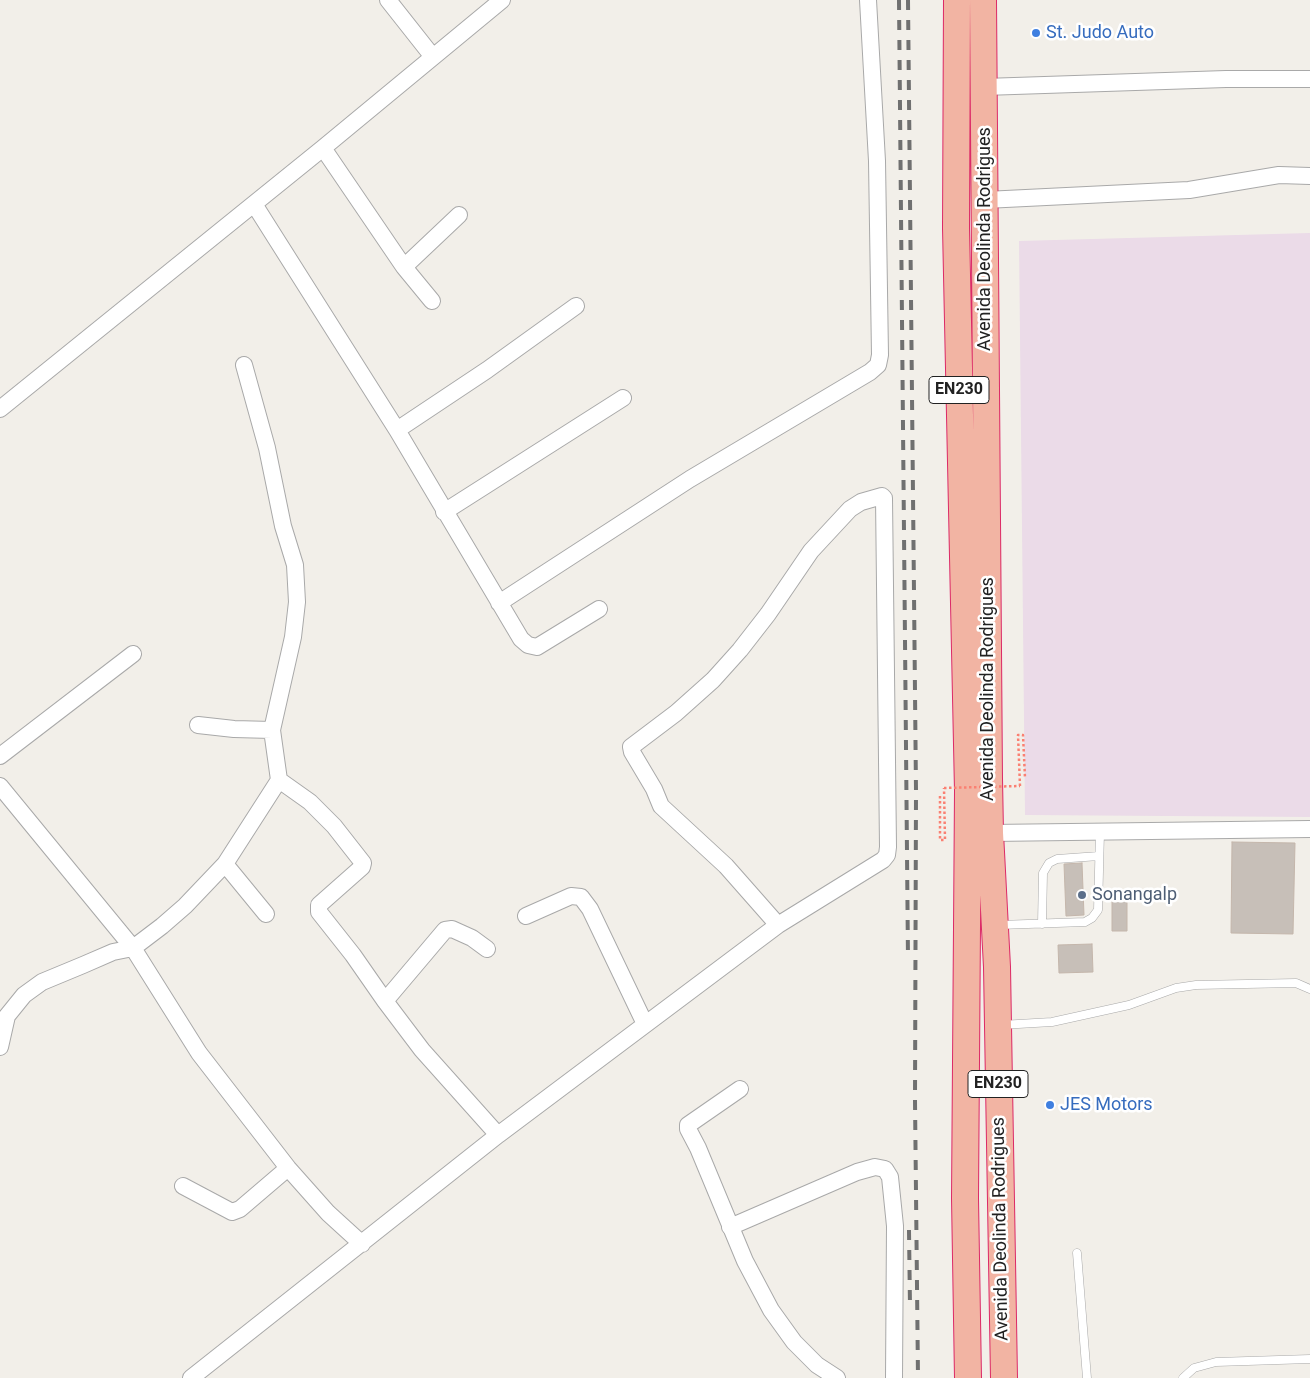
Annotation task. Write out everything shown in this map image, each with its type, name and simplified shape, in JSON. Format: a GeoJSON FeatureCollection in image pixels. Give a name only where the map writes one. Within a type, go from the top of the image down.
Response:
{"type":"FeatureCollection","features":[{"type":"Feature","properties":{"kind":"highway","name":"Avenida Deolinda Rodrigues"},"geometry":{"type":"LineString","coordinates":[[957,0],[956,238],[968,791],[965,1198],[968,1378]]}},
{"type":"Feature","properties":{"kind":"highway","name":"Avenida Deolinda Rodrigues"},"geometry":{"type":"LineString","coordinates":[[983,0],[990,833],[997,967],[1004,1378]]}},
{"type":"Feature","properties":{"kind":"street"},"geometry":{"type":"LineString","coordinates":[[388,0],[433,58]]}},
{"type":"Feature","properties":{"kind":"street"},"geometry":{"type":"LineString","coordinates":[[0,409],[323,148],[502,0]]}},
{"type":"Feature","properties":{"kind":"street"},"geometry":{"type":"LineString","coordinates":[[499,603],[690,479],[870,372],[878,365],[880,355],[877,171],[868,0]]}},
{"type":"Feature","properties":{"kind":"street"},"geometry":{"type":"LineString","coordinates":[[984,87],[1226,79],[1310,79]]}},
{"type":"Feature","properties":{"kind":"street"},"geometry":{"type":"LineString","coordinates":[[323,148],[404,267],[432,301]]}},
{"type":"Feature","properties":{"kind":"street"},"geometry":{"type":"LineString","coordinates":[[985,200],[1189,190],[1280,175],[1310,176]]}},
{"type":"Feature","properties":{"kind":"street"},"geometry":{"type":"LineString","coordinates":[[254,204],[397,430],[521,639],[528,645],[537,647],[599,609]]}},
{"type":"Feature","properties":{"kind":"street"},"geometry":{"type":"LineString","coordinates":[[404,267],[460,215]]}},
{"type":"Feature","properties":{"kind":"street"},"geometry":{"type":"LineString","coordinates":[[397,430],[487,370],[576,306]]}},
{"type":"Feature","properties":{"kind":"street"},"geometry":{"type":"LineString","coordinates":[[0,1047],[3,1015],[24,995],[42,982],[113,952],[132,948],[185,906],[225,864],[279,780],[272,730],[293,637],[297,602],[295,565],[283,526],[267,448],[244,365]]}},
{"type":"Feature","properties":{"kind":"street"},"geometry":{"type":"LineString","coordinates":[[444,512],[623,398]]}},
{"type":"Feature","properties":{"kind":"street"},"geometry":{"type":"LineString","coordinates":[[191,1378],[498,1135],[778,925],[883,860],[887,855],[884,498],[882,496],[861,502],[850,509],[811,551],[768,614],[740,650],[713,680],[676,713],[632,747],[632,752],[654,788],[661,806],[726,866],[778,925]]}},
{"type":"Feature","properties":{"kind":"street"},"geometry":{"type":"LineString","coordinates":[[0,756],[133,654]]}},
{"type":"Feature","properties":{"kind":"street"},"geometry":{"type":"LineString","coordinates":[[198,725],[234,730],[272,730]]}},
{"type":"Feature","properties":{"kind":"street"},"geometry":{"type":"LineString","coordinates":[[279,780],[310,802],[334,826],[361,859],[362,867],[318,905],[319,912],[353,955],[422,1050],[498,1135]]}},
{"type":"Feature","properties":{"kind":"street"},"geometry":{"type":"LineString","coordinates":[[0,786],[132,948],[199,1053],[288,1168],[328,1213],[362,1244]]}},
{"type":"Feature","properties":{"kind":"street"},"geometry":{"type":"LineString","coordinates":[[990,833],[1310,829]]}},
{"type":"Feature","properties":{"kind":"street"},"geometry":{"type":"LineString","coordinates":[[225,864],[266,914]]}},
{"type":"Feature","properties":{"kind":"street"},"geometry":{"type":"LineString","coordinates":[[526,916],[571,896],[581,897],[590,908],[646,1024]]}},
{"type":"Feature","properties":{"kind":"street"},"geometry":{"type":"LineString","coordinates":[[385,1001],[445,930],[452,929],[472,938],[487,948]]}},
{"type":"Feature","properties":{"kind":"street"},"geometry":{"type":"LineString","coordinates":[[740,1089],[688,1125],[688,1129],[698,1148],[745,1261],[771,1310],[794,1342],[817,1364],[837,1378]]}},
{"type":"Feature","properties":{"kind":"street"},"geometry":{"type":"LineString","coordinates":[[730,1227],[858,1172],[875,1167],[885,1169],[890,1177],[895,1226],[894,1378]]}},
{"type":"Feature","properties":{"kind":"street"},"geometry":{"type":"LineString","coordinates":[[183,1186],[232,1212],[240,1209],[288,1168]]}},
{"type":"Feature","properties":{"kind":"lane"},"geometry":{"type":"LineString","coordinates":[[994,926],[1086,922],[1092,918],[1098,910],[1100,832]]}},
{"type":"Feature","properties":{"kind":"lane"},"geometry":{"type":"LineString","coordinates":[[1042,924],[1043,873],[1049,863],[1057,859],[1099,856]]}},
{"type":"Feature","properties":{"kind":"lane"},"geometry":{"type":"LineString","coordinates":[[997,1026],[1052,1022],[1128,1004],[1176,988],[1196,985],[1296,983],[1310,989]]}},
{"type":"Feature","properties":{"kind":"lane"},"geometry":{"type":"LineString","coordinates":[[1077,1253],[1086,1378]]}},
{"type":"Feature","properties":{"kind":"lane"},"geometry":{"type":"LineString","coordinates":[[1183,1378],[1194,1368],[1216,1362],[1310,1359]]}},
{"type":"Feature","properties":{"kind":"path"},"geometry":{"type":"LineString","coordinates":[[940,796],[940,840],[945,840],[944,788],[1020,786],[1018,735],[1023,735],[1025,778]]}},
{"type":"Feature","properties":{"kind":"shaded area"},"geometry":{"type":"Polygon","coordinates":[[[1310,233],[1310,817],[1025,815],[1019,241],[1310,233]]]}},
{"type":"Feature","properties":{"kind":"building"},"geometry":{"type":"Polygon","coordinates":[[[1232,842],[1295,843],[1293,934],[1231,933],[1232,842]]]}},
{"type":"Feature","properties":{"kind":"building"},"geometry":{"type":"Polygon","coordinates":[[[1082,863],[1084,915],[1066,916],[1064,864],[1082,863]]]}},
{"type":"Feature","properties":{"kind":"building"},"geometry":{"type":"Polygon","coordinates":[[[1112,892],[1127,892],[1127,931],[1112,931],[1112,892]]]}},
{"type":"Feature","properties":{"kind":"building"},"geometry":{"type":"Polygon","coordinates":[[[1092,944],[1093,972],[1059,973],[1058,945],[1092,944]]]}},
{"type":"Feature","properties":{"kind":"railway"},"geometry":{"type":"LineString","coordinates":[[899,0],[908,960]]}},
{"type":"Feature","properties":{"kind":"railway"},"geometry":{"type":"LineString","coordinates":[[908,0],[916,791],[915,1100],[918,1378]]}},
{"type":"Feature","properties":{"kind":"railway"},"geometry":{"type":"LineString","coordinates":[[909,1230],[910,1307]]}},
{"type":"Feature","properties":{"kind":"place","name":"St. Judo Auto"},"geometry":{"type":"Point","coordinates":[1036,33]}},
{"type":"Feature","properties":{"kind":"place","name":"Sonangalp"},"geometry":{"type":"Point","coordinates":[1082,895]}},
{"type":"Feature","properties":{"kind":"place","name":"JES Motors"},"geometry":{"type":"Point","coordinates":[1050,1105]}}]}
